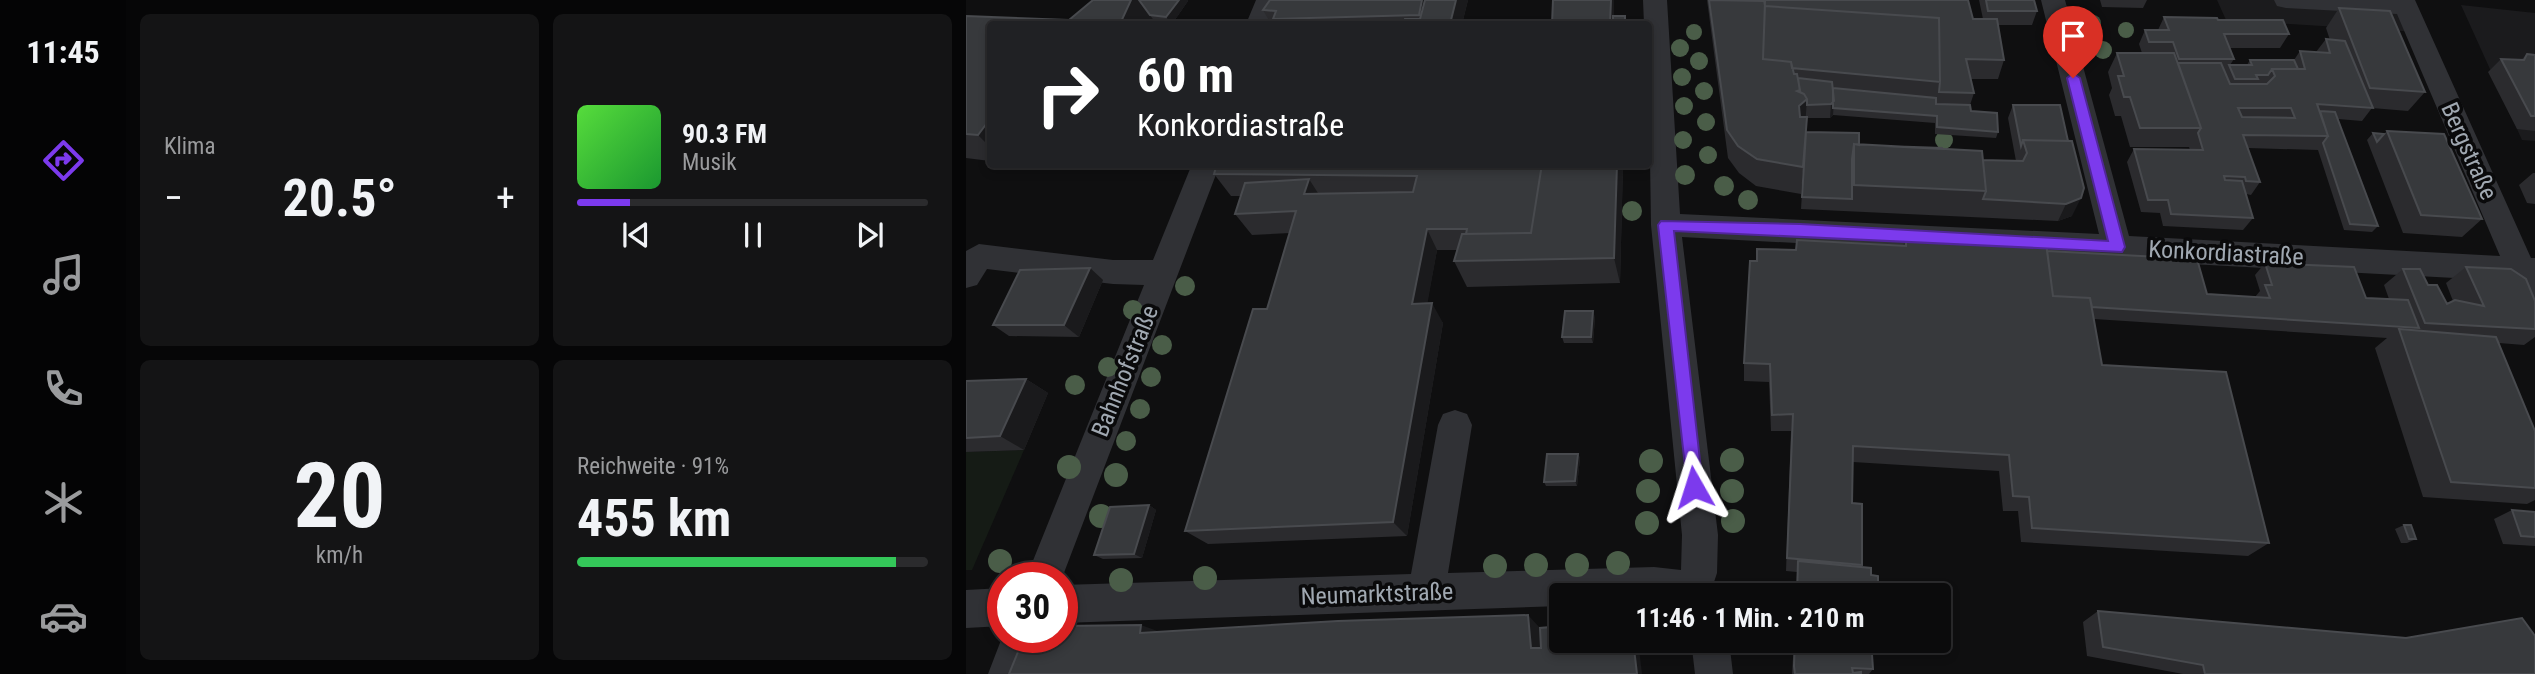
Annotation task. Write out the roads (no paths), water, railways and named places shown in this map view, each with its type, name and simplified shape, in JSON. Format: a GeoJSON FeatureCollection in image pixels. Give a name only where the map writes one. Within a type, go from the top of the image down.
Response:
{"type":"FeatureCollection","features":[{"type":"Feature","properties":{"kind":"street"},"geometry":{"type":"LineString","coordinates":[[1259,21],[1268,0]]}},
{"type":"Feature","properties":{"kind":"street"},"geometry":{"type":"LineString","coordinates":[[1655,0],[1666,225],[1700,535],[1696,583]]}},
{"type":"Feature","properties":{"kind":"street"},"geometry":{"type":"LineString","coordinates":[[2053,0],[2117,247]]}},
{"type":"Feature","properties":{"kind":"street"},"geometry":{"type":"LineString","coordinates":[[2286,0],[2404,3]]}},
{"type":"Feature","properties":{"kind":"street","name":"Bergstraße"},"geometry":{"type":"LineString","coordinates":[[2404,3],[2528,270],[2535,301]]}},
{"type":"Feature","properties":{"kind":"street","name":"Bahnhofstraße"},"geometry":{"type":"LineString","coordinates":[[1050,562],[1204,168]]}},
{"type":"Feature","properties":{"kind":"street","name":"Konkordiastraße"},"geometry":{"type":"LineString","coordinates":[[1666,225],[2528,270]]}},
{"type":"Feature","properties":{"kind":"street"},"geometry":{"type":"LineString","coordinates":[[966,276],[979,256],[1113,272],[1164,273]]}},
{"type":"Feature","properties":{"kind":"street"},"geometry":{"type":"LineString","coordinates":[[1426,592],[1455,425]]}},
{"type":"Feature","properties":{"kind":"street","name":"Neumarktstraße"},"geometry":{"type":"LineString","coordinates":[[1078,603],[1549,588]]}},
{"type":"Feature","properties":{"kind":"street"},"geometry":{"type":"LineString","coordinates":[[966,609],[987,608]]}},
{"type":"Feature","properties":{"kind":"street"},"geometry":{"type":"LineString","coordinates":[[1007,674],[1015,653]]}},
{"type":"Feature","properties":{"kind":"street"},"geometry":{"type":"LineString","coordinates":[[1712,653],[1714,674]]}}]}
